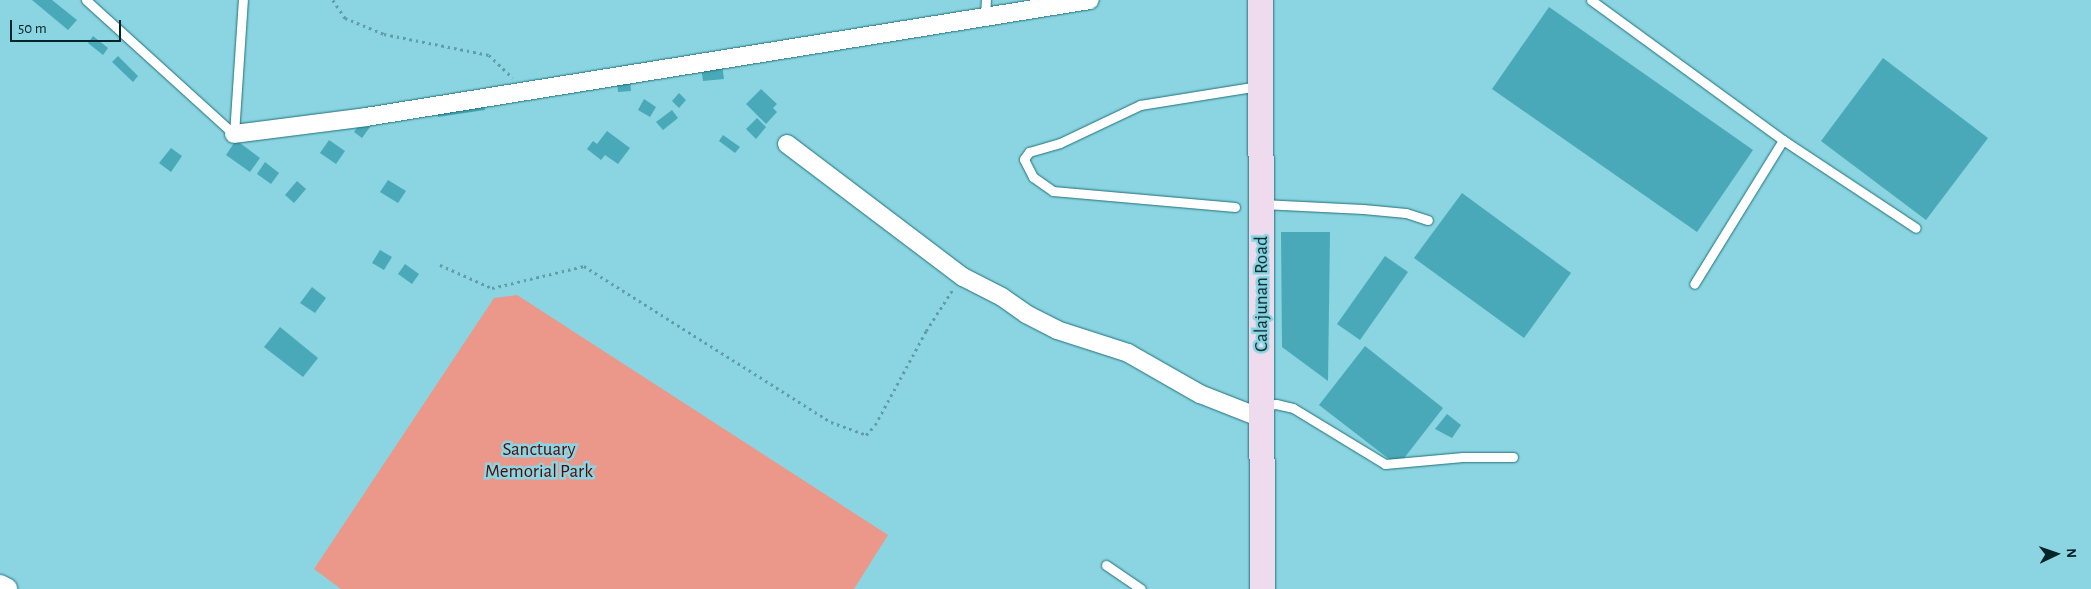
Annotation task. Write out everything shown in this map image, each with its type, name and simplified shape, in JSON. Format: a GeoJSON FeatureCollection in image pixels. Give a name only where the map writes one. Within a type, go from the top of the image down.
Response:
{"type":"FeatureCollection","features":[{"type":"Feature","properties":{"kind":"main road","name":"Calajunan Road"},"geometry":{"type":"LineString","coordinates":[[1260,0],[1262,589]]}},
{"type":"Feature","properties":{"kind":"street"},"geometry":{"type":"LineString","coordinates":[[234,134],[526,91],[985,8],[1090,0]]}},
{"type":"Feature","properties":{"kind":"street"},"geometry":{"type":"LineString","coordinates":[[787,144],[963,276],[1058,330],[1128,353],[1200,394],[1262,412]]}},
{"type":"Feature","properties":{"kind":"street"},"geometry":{"type":"LineString","coordinates":[[0,586],[6,589]]}},
{"type":"Feature","properties":{"kind":"lane"},"geometry":{"type":"LineString","coordinates":[[86,0],[234,134]]}},
{"type":"Feature","properties":{"kind":"lane"},"geometry":{"type":"LineString","coordinates":[[234,134],[243,0]]}},
{"type":"Feature","properties":{"kind":"lane"},"geometry":{"type":"LineString","coordinates":[[1591,0],[1783,140],[1916,228]]}},
{"type":"Feature","properties":{"kind":"lane"},"geometry":{"type":"LineString","coordinates":[[1235,207],[1053,191],[1033,177],[1024,159],[1029,152],[1060,143],[1140,105],[1260,86]]}},
{"type":"Feature","properties":{"kind":"lane"},"geometry":{"type":"LineString","coordinates":[[1694,284],[1783,140]]}},
{"type":"Feature","properties":{"kind":"lane"},"geometry":{"type":"LineString","coordinates":[[1262,204],[1406,213],[1428,220]]}},
{"type":"Feature","properties":{"kind":"lane"},"geometry":{"type":"LineString","coordinates":[[1262,412],[1276,404],[1293,408],[1385,464],[1463,457],[1513,458]]}},
{"type":"Feature","properties":{"kind":"lane"},"geometry":{"type":"LineString","coordinates":[[1106,565],[1141,589]]}},
{"type":"Feature","properties":{"kind":"path"},"geometry":{"type":"LineString","coordinates":[[334,0],[345,18],[384,34],[489,55],[526,91]]}},
{"type":"Feature","properties":{"kind":"path"},"geometry":{"type":"LineString","coordinates":[[440,265],[492,288],[584,266],[832,422],[866,435],[875,425],[926,331],[963,276]]}},
{"type":"Feature","properties":{"kind":"green space","name":"Sanctuary Memorial Park"},"geometry":{"type":"Polygon","coordinates":[[[517,295],[888,535],[854,589],[341,589],[314,569],[494,298],[517,295]]]}},
{"type":"Feature","properties":{"kind":"building"},"geometry":{"type":"Polygon","coordinates":[[[32,0],[52,0],[77,20],[68,30],[32,0]]]}},
{"type":"Feature","properties":{"kind":"building"},"geometry":{"type":"Polygon","coordinates":[[[1549,7],[1753,150],[1697,232],[1492,89],[1549,7]]]}},
{"type":"Feature","properties":{"kind":"building"},"geometry":{"type":"Polygon","coordinates":[[[93,36],[108,48],[103,55],[88,43],[93,36]]]}},
{"type":"Feature","properties":{"kind":"building"},"geometry":{"type":"Polygon","coordinates":[[[118,56],[138,76],[133,82],[112,62],[118,56]]]}},
{"type":"Feature","properties":{"kind":"building"},"geometry":{"type":"Polygon","coordinates":[[[1883,58],[1988,138],[1926,220],[1821,141],[1883,58]]]}},
{"type":"Feature","properties":{"kind":"building"},"geometry":{"type":"Polygon","coordinates":[[[722,65],[724,79],[703,81],[701,67],[722,65]]]}},
{"type":"Feature","properties":{"kind":"building"},"geometry":{"type":"Polygon","coordinates":[[[630,80],[631,91],[618,92],[617,81],[630,80]]]}},
{"type":"Feature","properties":{"kind":"building"},"geometry":{"type":"Polygon","coordinates":[[[761,89],[777,104],[773,108],[777,112],[766,124],[746,104],[761,89]]]}},
{"type":"Feature","properties":{"kind":"building"},"geometry":{"type":"Polygon","coordinates":[[[679,93],[686,100],[679,108],[672,101],[679,93]]]}},
{"type":"Feature","properties":{"kind":"building"},"geometry":{"type":"Polygon","coordinates":[[[483,99],[485,110],[438,117],[437,106],[483,99]]]}},
{"type":"Feature","properties":{"kind":"building"},"geometry":{"type":"Polygon","coordinates":[[[644,99],[656,107],[650,117],[638,110],[644,99]]]}},
{"type":"Feature","properties":{"kind":"building"},"geometry":{"type":"Polygon","coordinates":[[[672,110],[678,118],[663,130],[656,122],[672,110]]]}},
{"type":"Feature","properties":{"kind":"building"},"geometry":{"type":"Polygon","coordinates":[[[757,118],[766,127],[756,139],[746,129],[757,118]]]}},
{"type":"Feature","properties":{"kind":"building"},"geometry":{"type":"Polygon","coordinates":[[[362,121],[370,127],[362,138],[354,132],[362,121]]]}},
{"type":"Feature","properties":{"kind":"building"},"geometry":{"type":"Polygon","coordinates":[[[607,131],[630,148],[618,164],[605,155],[601,160],[587,149],[593,141],[597,144],[607,131]]]}},
{"type":"Feature","properties":{"kind":"building"},"geometry":{"type":"Polygon","coordinates":[[[723,135],[740,147],[735,153],[719,141],[723,135]]]}},
{"type":"Feature","properties":{"kind":"building"},"geometry":{"type":"Polygon","coordinates":[[[236,140],[260,158],[250,172],[226,155],[236,140]]]}},
{"type":"Feature","properties":{"kind":"building"},"geometry":{"type":"Polygon","coordinates":[[[329,140],[345,151],[336,164],[320,153],[329,140]]]}},
{"type":"Feature","properties":{"kind":"building"},"geometry":{"type":"Polygon","coordinates":[[[171,148],[182,156],[171,172],[159,163],[171,148]]]}},
{"type":"Feature","properties":{"kind":"building"},"geometry":{"type":"Polygon","coordinates":[[[265,162],[279,173],[271,184],[257,174],[265,162]]]}},
{"type":"Feature","properties":{"kind":"building"},"geometry":{"type":"Polygon","coordinates":[[[388,180],[406,191],[398,203],[380,192],[388,180]]]}},
{"type":"Feature","properties":{"kind":"building"},"geometry":{"type":"Polygon","coordinates":[[[297,181],[306,189],[294,203],[285,195],[297,181]]]}},
{"type":"Feature","properties":{"kind":"building"},"geometry":{"type":"Polygon","coordinates":[[[1462,193],[1571,273],[1524,338],[1414,258],[1462,193]]]}},
{"type":"Feature","properties":{"kind":"building"},"geometry":{"type":"Polygon","coordinates":[[[1281,232],[1330,232],[1328,381],[1282,347],[1281,232]]]}},
{"type":"Feature","properties":{"kind":"building"},"geometry":{"type":"Polygon","coordinates":[[[380,250],[392,257],[384,270],[372,263],[380,250]]]}},
{"type":"Feature","properties":{"kind":"building"},"geometry":{"type":"Polygon","coordinates":[[[1385,256],[1408,272],[1360,340],[1337,324],[1385,256]]]}},
{"type":"Feature","properties":{"kind":"building"},"geometry":{"type":"Polygon","coordinates":[[[405,264],[419,274],[412,284],[398,274],[405,264]]]}},
{"type":"Feature","properties":{"kind":"building"},"geometry":{"type":"Polygon","coordinates":[[[312,287],[326,298],[315,313],[300,303],[312,287]]]}},
{"type":"Feature","properties":{"kind":"building"},"geometry":{"type":"Polygon","coordinates":[[[280,327],[318,358],[303,377],[264,347],[280,327]]]}},
{"type":"Feature","properties":{"kind":"building"},"geometry":{"type":"Polygon","coordinates":[[[1365,346],[1443,408],[1398,466],[1319,405],[1365,346]]]}},
{"type":"Feature","properties":{"kind":"building"},"geometry":{"type":"Polygon","coordinates":[[[1447,414],[1461,425],[1452,438],[1435,429],[1447,414]]]}}]}
